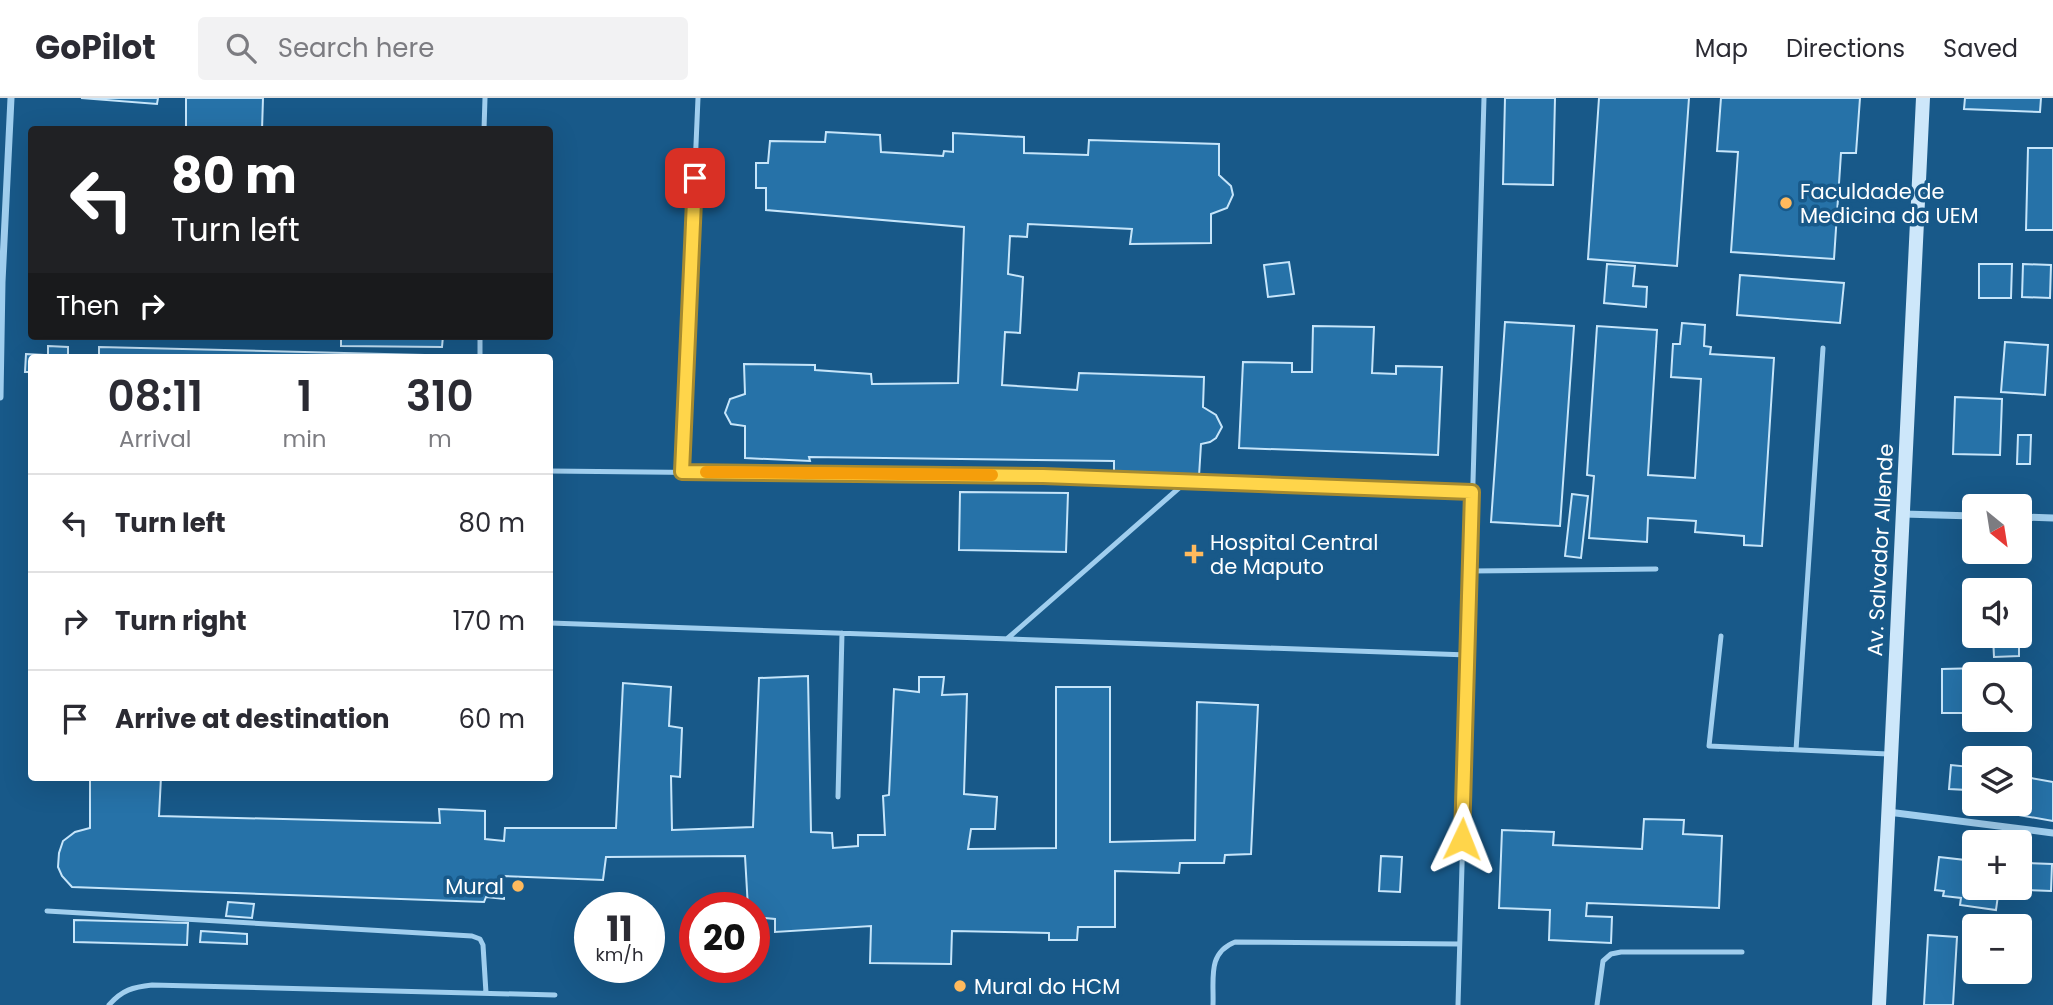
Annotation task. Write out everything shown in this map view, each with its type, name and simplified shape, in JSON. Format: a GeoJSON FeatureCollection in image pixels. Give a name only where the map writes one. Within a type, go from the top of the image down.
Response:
{"type":"FeatureCollection","features":[{"type":"Feature","properties":{"kind":"street"},"geometry":{"type":"LineString","coordinates":[[0,397],[2,282],[11,98]]}},
{"type":"Feature","properties":{"kind":"street","name":"Av. Salvador Allende"},"geometry":{"type":"LineString","coordinates":[[1879,1005],[1923,98]]}},
{"type":"Feature","properties":{"kind":"street"},"geometry":{"type":"LineString","coordinates":[[1903,514],[1962,516]]}},
{"type":"Feature","properties":{"kind":"street"},"geometry":{"type":"LineString","coordinates":[[2032,517],[2053,518]]}},
{"type":"Feature","properties":{"kind":"street"},"geometry":{"type":"LineString","coordinates":[[1888,812],[2053,834]]}},
{"type":"Feature","properties":{"kind":"lane"},"geometry":{"type":"LineString","coordinates":[[484,126],[485,98]]}},
{"type":"Feature","properties":{"kind":"lane"},"geometry":{"type":"LineString","coordinates":[[682,472],[698,98]]}},
{"type":"Feature","properties":{"kind":"lane"},"geometry":{"type":"LineString","coordinates":[[1458,1005],[1484,98]]}},
{"type":"Feature","properties":{"kind":"lane"},"geometry":{"type":"LineString","coordinates":[[1796,750],[1823,348]]}},
{"type":"Feature","properties":{"kind":"lane"},"geometry":{"type":"LineString","coordinates":[[553,471],[1043,476],[1472,492]]}},
{"type":"Feature","properties":{"kind":"lane"},"geometry":{"type":"LineString","coordinates":[[1007,639],[1187,481]]}},
{"type":"Feature","properties":{"kind":"lane"},"geometry":{"type":"LineString","coordinates":[[1470,571],[1656,569]]}},
{"type":"Feature","properties":{"kind":"lane"},"geometry":{"type":"LineString","coordinates":[[553,623],[1468,655]]}},
{"type":"Feature","properties":{"kind":"lane"},"geometry":{"type":"LineString","coordinates":[[838,797],[842,633]]}},
{"type":"Feature","properties":{"kind":"lane"},"geometry":{"type":"LineString","coordinates":[[1721,636],[1709,746],[1891,754]]}},
{"type":"Feature","properties":{"kind":"lane"},"geometry":{"type":"LineString","coordinates":[[47,911],[472,936],[480,939],[482,945],[486,993]]}},
{"type":"Feature","properties":{"kind":"lane"},"geometry":{"type":"LineString","coordinates":[[1213,1005],[1214,961],[1224,946],[1235,942],[1460,944]]}},
{"type":"Feature","properties":{"kind":"lane"},"geometry":{"type":"LineString","coordinates":[[1597,1005],[1603,961],[1611,954],[1742,952]]}},
{"type":"Feature","properties":{"kind":"lane"},"geometry":{"type":"LineString","coordinates":[[109,1005],[120,994],[133,987],[152,985],[555,995]]}},
{"type":"Feature","properties":{"kind":"building"},"geometry":{"type":"Polygon","coordinates":[[[81,98],[158,98],[157,104],[81,98]]]}},
{"type":"Feature","properties":{"kind":"building"},"geometry":{"type":"Polygon","coordinates":[[[186,98],[263,98],[262,126],[186,126],[186,98]]]}},
{"type":"Feature","properties":{"kind":"building"},"geometry":{"type":"Polygon","coordinates":[[[1505,98],[1555,98],[1553,185],[1503,184],[1505,98]]]}},
{"type":"Feature","properties":{"kind":"building"},"geometry":{"type":"Polygon","coordinates":[[[1599,98],[1689,98],[1677,266],[1588,259],[1599,98]]]}},
{"type":"Feature","properties":{"kind":"building","name":"Faculdade de Medicina da UEM"},"geometry":{"type":"Polygon","coordinates":[[[1721,98],[1860,98],[1856,153],[1841,153],[1834,259],[1731,252],[1738,152],[1717,151],[1721,98]]]}},
{"type":"Feature","properties":{"kind":"building"},"geometry":{"type":"Polygon","coordinates":[[[1965,98],[2041,98],[2040,112],[1964,109],[1965,98]]]}},
{"type":"Feature","properties":{"kind":"building"},"geometry":{"type":"Polygon","coordinates":[[[826,132],[880,135],[881,152],[943,156],[944,151],[953,152],[953,133],[1024,137],[1024,153],[1088,155],[1089,140],[1219,144],[1219,175],[1231,186],[1233,195],[1227,208],[1211,214],[1211,243],[1130,244],[1132,229],[1028,224],[1027,237],[1010,236],[1008,274],[1023,277],[1020,333],[1005,332],[1002,385],[1077,390],[1079,373],[1204,377],[1203,407],[1216,415],[1222,427],[1216,438],[1201,444],[1199,476],[1114,476],[1114,461],[809,457],[810,461],[745,458],[745,426],[731,424],[725,413],[730,399],[745,394],[744,364],[815,365],[815,370],[871,374],[872,384],[958,383],[964,227],[766,210],[766,188],[756,188],[756,163],[768,163],[770,141],[825,142],[826,132]]]}},
{"type":"Feature","properties":{"kind":"building"},"geometry":{"type":"Polygon","coordinates":[[[2028,148],[2053,148],[2053,230],[2026,230],[2028,148]]]}},
{"type":"Feature","properties":{"kind":"building"},"geometry":{"type":"Polygon","coordinates":[[[1289,262],[1294,294],[1268,297],[1264,265],[1289,262]]]}},
{"type":"Feature","properties":{"kind":"building"},"geometry":{"type":"Polygon","coordinates":[[[1607,264],[1635,266],[1633,286],[1647,287],[1646,307],[1604,303],[1607,264]]]}},
{"type":"Feature","properties":{"kind":"building"},"geometry":{"type":"Polygon","coordinates":[[[1979,264],[2012,264],[2011,298],[1979,298],[1979,264]]]}},
{"type":"Feature","properties":{"kind":"building"},"geometry":{"type":"Polygon","coordinates":[[[2023,264],[2051,265],[2050,298],[2022,297],[2023,264]]]}},
{"type":"Feature","properties":{"kind":"building"},"geometry":{"type":"Polygon","coordinates":[[[1740,275],[1844,283],[1840,323],[1737,315],[1740,275]]]}},
{"type":"Feature","properties":{"kind":"building"},"geometry":{"type":"Polygon","coordinates":[[[1505,322],[1574,326],[1560,526],[1491,522],[1505,322]]]}},
{"type":"Feature","properties":{"kind":"building"},"geometry":{"type":"Polygon","coordinates":[[[1682,323],[1705,325],[1704,346],[1711,347],[1710,354],[1774,358],[1762,546],[1744,545],[1744,536],[1695,532],[1696,521],[1648,518],[1647,542],[1589,538],[1594,476],[1587,475],[1597,326],[1657,330],[1648,475],[1695,478],[1701,379],[1671,377],[1673,344],[1680,344],[1682,323]]]}},
{"type":"Feature","properties":{"kind":"building"},"geometry":{"type":"Polygon","coordinates":[[[1313,326],[1374,327],[1372,373],[1396,374],[1396,366],[1442,367],[1438,455],[1239,448],[1243,362],[1292,363],[1292,372],[1312,372],[1313,326]]]}},
{"type":"Feature","properties":{"kind":"building"},"geometry":{"type":"Polygon","coordinates":[[[341,340],[443,340],[442,347],[341,346],[341,340]]]}},
{"type":"Feature","properties":{"kind":"building"},"geometry":{"type":"Polygon","coordinates":[[[2005,342],[2048,345],[2045,395],[2001,392],[2005,342]]]}},
{"type":"Feature","properties":{"kind":"building"},"geometry":{"type":"Polygon","coordinates":[[[48,346],[68,347],[68,354],[48,354],[48,346]]]}},
{"type":"Feature","properties":{"kind":"building"},"geometry":{"type":"Polygon","coordinates":[[[99,347],[383,354],[99,354],[99,347]]]}},
{"type":"Feature","properties":{"kind":"building"},"geometry":{"type":"Polygon","coordinates":[[[26,354],[28,354],[28,372],[25,372],[26,354]]]}},
{"type":"Feature","properties":{"kind":"building"},"geometry":{"type":"Polygon","coordinates":[[[1955,397],[2002,399],[2000,455],[1953,454],[1955,397]]]}},
{"type":"Feature","properties":{"kind":"building"},"geometry":{"type":"Polygon","coordinates":[[[2018,435],[2031,435],[2030,464],[2017,464],[2018,435]]]}},
{"type":"Feature","properties":{"kind":"building"},"geometry":{"type":"Polygon","coordinates":[[[960,492],[1068,493],[1066,552],[959,550],[960,492]]]}},
{"type":"Feature","properties":{"kind":"building"},"geometry":{"type":"Polygon","coordinates":[[[1572,494],[1588,496],[1581,558],[1565,556],[1572,494]]]}},
{"type":"Feature","properties":{"kind":"building"},"geometry":{"type":"Polygon","coordinates":[[[1994,648],[2019,648],[2019,656],[1994,657],[1994,648]]]}},
{"type":"Feature","properties":{"kind":"building"},"geometry":{"type":"Polygon","coordinates":[[[1962,668],[1962,713],[1942,713],[1942,669],[1962,668]]]}},
{"type":"Feature","properties":{"kind":"building"},"geometry":{"type":"Polygon","coordinates":[[[808,676],[811,832],[832,833],[833,848],[858,846],[858,835],[885,835],[883,796],[889,795],[894,689],[919,692],[919,677],[944,677],[942,695],[967,694],[964,794],[997,797],[995,829],[971,829],[968,849],[1056,848],[1056,687],[1110,687],[1110,842],[1195,840],[1197,702],[1258,705],[1251,854],[1225,855],[1224,863],[1180,863],[1179,873],[1115,871],[1115,927],[1078,927],[1077,940],[1049,940],[1049,933],[952,931],[951,964],[870,963],[871,926],[775,932],[775,919],[770,919],[770,892],[747,892],[745,856],[606,857],[603,880],[504,876],[504,899],[486,897],[484,902],[72,887],[58,867],[63,841],[75,832],[90,828],[90,781],[161,781],[159,816],[440,823],[439,809],[485,811],[485,839],[504,841],[505,828],[616,828],[623,683],[671,687],[669,726],[682,728],[680,777],[671,776],[672,830],[753,827],[759,678],[808,676]]]}},
{"type":"Feature","properties":{"kind":"building"},"geometry":{"type":"Polygon","coordinates":[[[1951,765],[1962,766],[1962,790],[1949,789],[1951,765]]]}},
{"type":"Feature","properties":{"kind":"building"},"geometry":{"type":"Polygon","coordinates":[[[2032,778],[2053,782],[2053,821],[2024,816],[2032,816],[2032,778]]]}},
{"type":"Feature","properties":{"kind":"building"},"geometry":{"type":"Polygon","coordinates":[[[1644,819],[1684,820],[1683,834],[1722,836],[1719,908],[1587,903],[1586,916],[1612,917],[1611,943],[1549,940],[1550,910],[1499,908],[1502,830],[1554,832],[1553,845],[1642,849],[1644,819]]]}},
{"type":"Feature","properties":{"kind":"building"},"geometry":{"type":"Polygon","coordinates":[[[1381,856],[1402,857],[1400,892],[1379,891],[1381,856]]]}},
{"type":"Feature","properties":{"kind":"building"},"geometry":{"type":"Polygon","coordinates":[[[1939,857],[1962,860],[1962,900],[1997,900],[1996,910],[1960,905],[1961,898],[1943,896],[1944,891],[1935,890],[1939,857]]]}},
{"type":"Feature","properties":{"kind":"building"},"geometry":{"type":"Polygon","coordinates":[[[2032,863],[2052,864],[2051,891],[2032,890],[2032,863]]]}},
{"type":"Feature","properties":{"kind":"building"},"geometry":{"type":"Polygon","coordinates":[[[228,902],[254,904],[252,918],[226,916],[228,902]]]}},
{"type":"Feature","properties":{"kind":"building"},"geometry":{"type":"Polygon","coordinates":[[[74,920],[188,923],[187,945],[74,942],[74,920]]]}},
{"type":"Feature","properties":{"kind":"building"},"geometry":{"type":"Polygon","coordinates":[[[201,931],[247,934],[247,944],[200,942],[201,931]]]}},
{"type":"Feature","properties":{"kind":"building"},"geometry":{"type":"Polygon","coordinates":[[[1928,935],[1957,937],[1953,1005],[1924,1005],[1928,935]]]}},
{"type":"Feature","properties":{"kind":"slow traffic"},"geometry":{"type":"LineString","coordinates":[[706,472],[992,475]]}},
{"type":"Feature","properties":{"kind":"place","name":"Faculdade de Medicina da UEM"},"geometry":{"type":"Point","coordinates":[1786,203]}},
{"type":"Feature","properties":{"kind":"place","name":"Hospital Central de Maputo"},"geometry":{"type":"Point","coordinates":[1194,554]}},
{"type":"Feature","properties":{"kind":"place","name":"Mural"},"geometry":{"type":"Point","coordinates":[518,886]}},
{"type":"Feature","properties":{"kind":"place","name":"Mural do HCM"},"geometry":{"type":"Point","coordinates":[960,986]}},
{"type":"Feature","properties":{"kind":"route"},"geometry":{"type":"LineString","coordinates":[[695,178],[682,472],[1043,476],[1472,492],[1462,839]]}}]}
